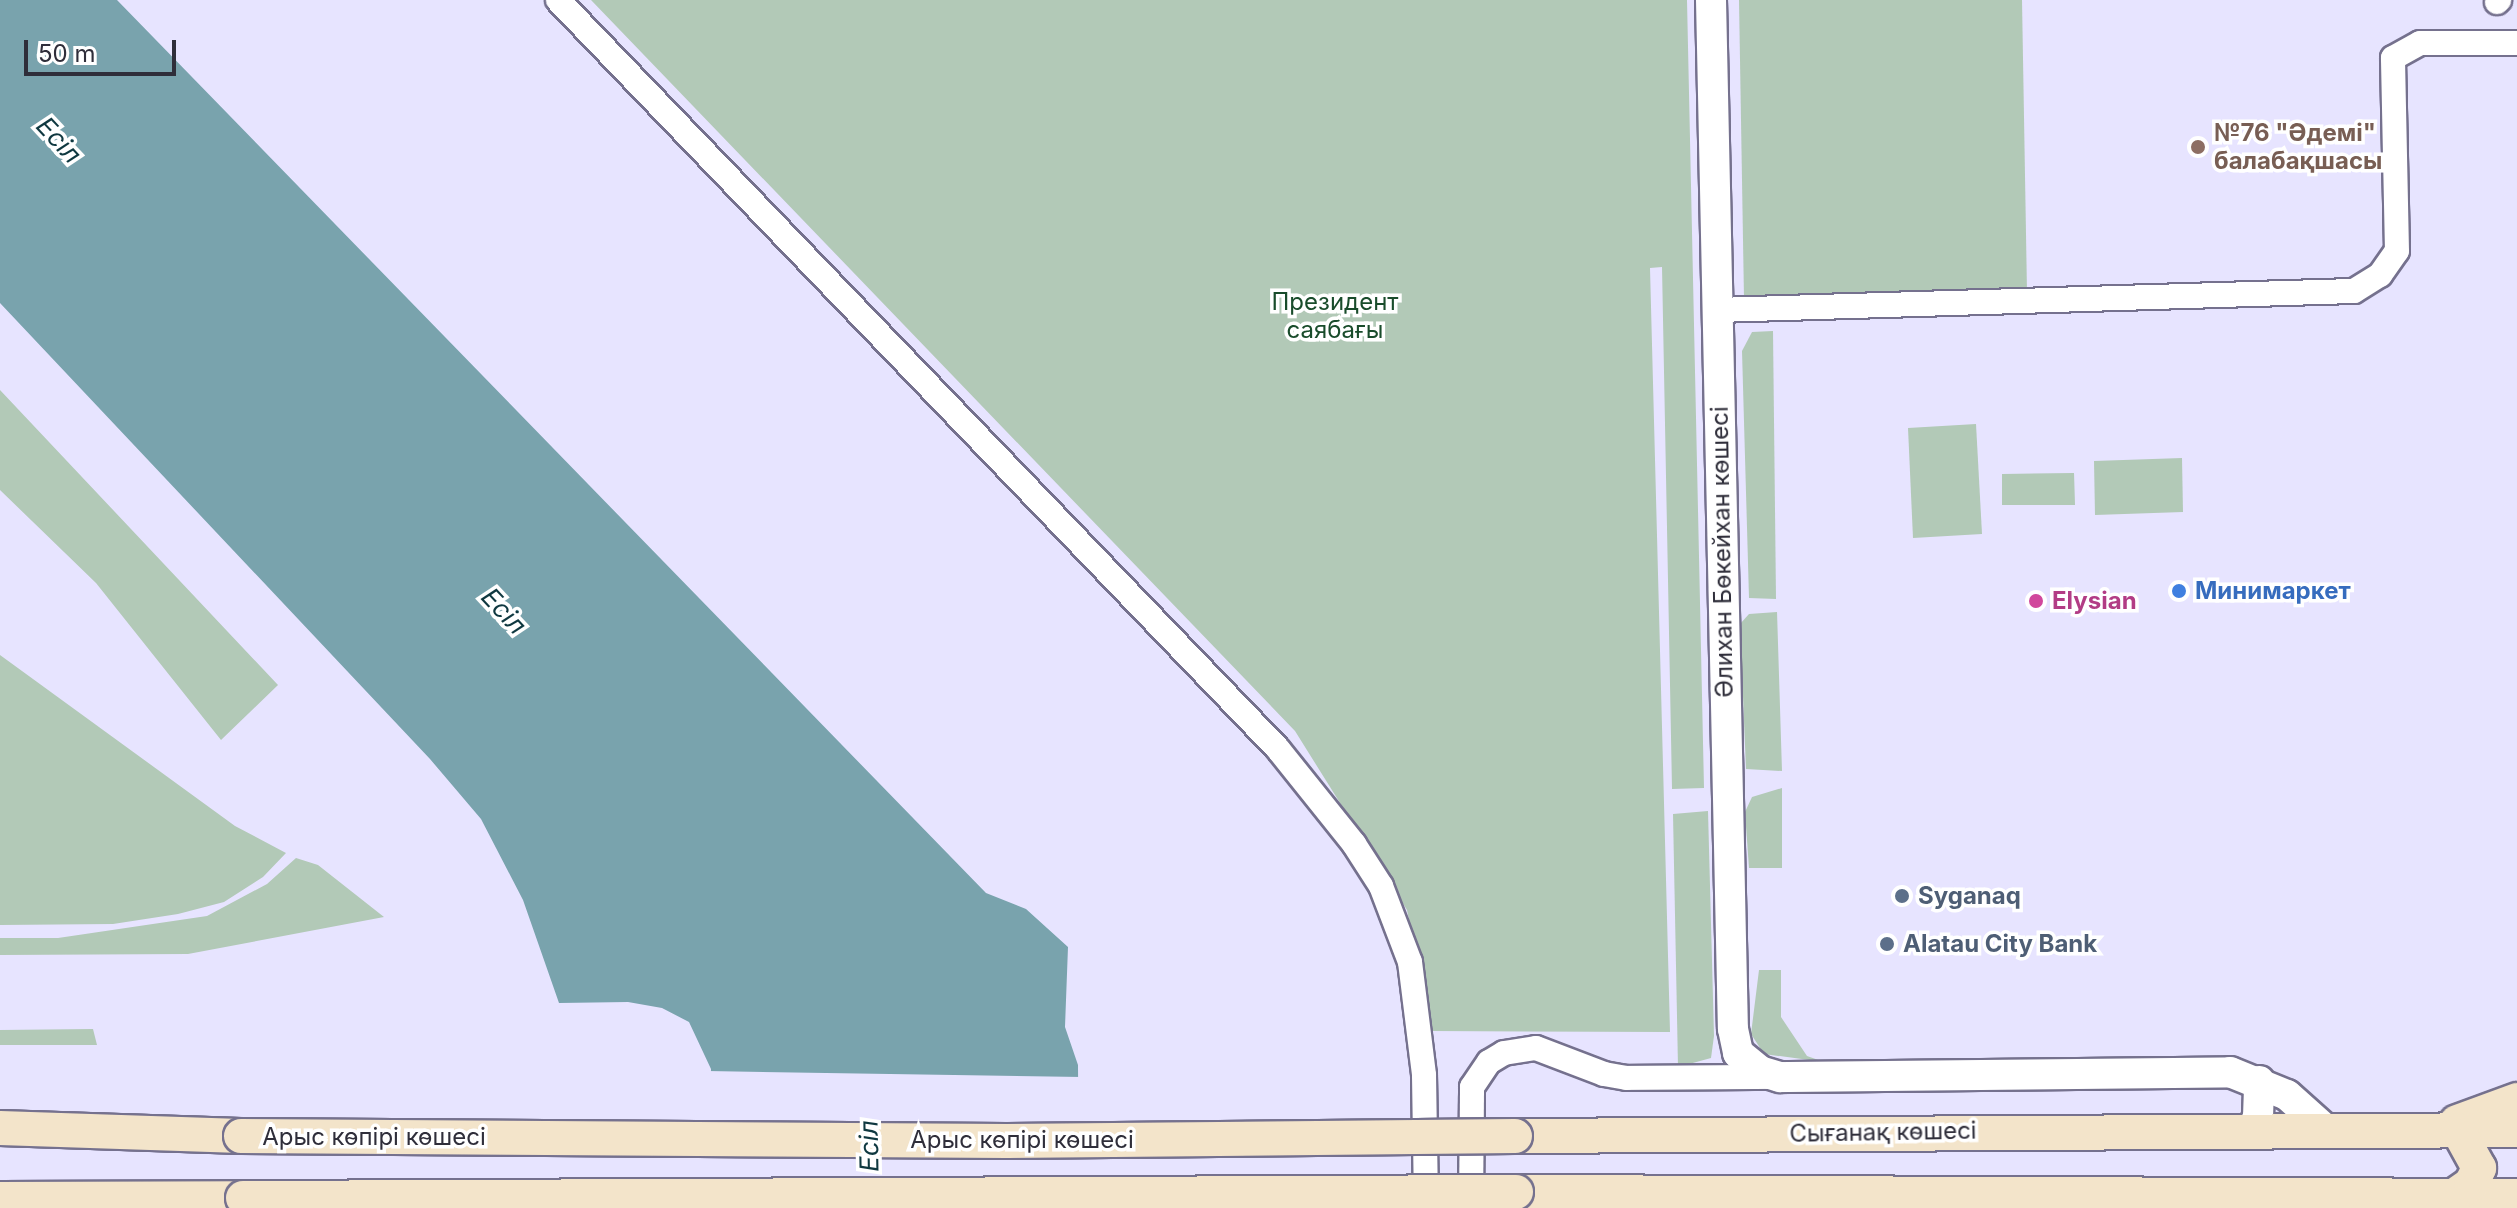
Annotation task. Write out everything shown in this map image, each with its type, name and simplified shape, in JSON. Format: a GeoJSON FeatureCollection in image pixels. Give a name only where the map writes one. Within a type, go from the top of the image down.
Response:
{"type":"FeatureCollection","features":[{"type":"Feature","properties":{"kind":"main road"},"geometry":{"type":"LineString","coordinates":[[2454,1196],[2471,1184],[2479,1168],[2446,1130],[2517,1100]]}},
{"type":"Feature","properties":{"kind":"main road","name":"Арыс көпірі көшесі"},"geometry":{"type":"LineString","coordinates":[[0,1128],[241,1136],[1007,1141],[1515,1136]]}},
{"type":"Feature","properties":{"kind":"main road","name":"Сығанақ көшесі"},"geometry":{"type":"LineString","coordinates":[[1515,1136],[2252,1129],[2517,1130]]}},
{"type":"Feature","properties":{"kind":"main road"},"geometry":{"type":"LineString","coordinates":[[0,1199],[1516,1192],[2517,1196]]}},
{"type":"Feature","properties":{"kind":"main road"},"geometry":{"type":"LineString","coordinates":[[2344,1195],[2410,1208]]}},
{"type":"Feature","properties":{"kind":"street"},"geometry":{"type":"LineString","coordinates":[[558,0],[1278,749],[1354,844],[1381,886],[1410,962],[1424,1075],[1426,1208]]}},
{"type":"Feature","properties":{"kind":"street","name":"Әлихан Бөкейхан көшесі"},"geometry":{"type":"LineString","coordinates":[[1711,0],[1734,1041],[1747,1063],[1780,1077]]}},
{"type":"Feature","properties":{"kind":"street"},"geometry":{"type":"LineString","coordinates":[[1717,310],[2354,291],[2380,275],[2397,251],[2393,58],[2420,43],[2517,43]]}},
{"type":"Feature","properties":{"kind":"street"},"geometry":{"type":"LineString","coordinates":[[1471,1208],[1472,1087],[1489,1062],[1504,1053],[1536,1048],[1627,1078],[2230,1072],[2259,1081],[2287,1095],[2325,1129]]}},
{"type":"Feature","properties":{"kind":"street"},"geometry":{"type":"LineString","coordinates":[[2252,1129],[2258,1117],[2259,1081]]}},
{"type":"Feature","properties":{"kind":"green space","name":"Президент саябағы"},"geometry":{"type":"Polygon","coordinates":[[[591,0],[1687,0],[1704,788],[1672,789],[1662,267],[1650,268],[1670,1032],[1431,1031],[1407,910],[1295,731],[591,0]]]}},
{"type":"Feature","properties":{"kind":"green space"},"geometry":{"type":"Polygon","coordinates":[[[1739,0],[2022,0],[2027,292],[1744,299],[1739,0]]]}},
{"type":"Feature","properties":{"kind":"green space"},"geometry":{"type":"Polygon","coordinates":[[[1773,331],[1776,599],[1749,598],[1742,351],[1752,332],[1773,331]]]}},
{"type":"Feature","properties":{"kind":"green space"},"geometry":{"type":"Polygon","coordinates":[[[0,390],[278,685],[221,740],[96,583],[0,490],[0,390]]]}},
{"type":"Feature","properties":{"kind":"green space"},"geometry":{"type":"Polygon","coordinates":[[[1976,424],[1982,534],[1913,538],[1908,428],[1976,424]]]}},
{"type":"Feature","properties":{"kind":"green space"},"geometry":{"type":"Polygon","coordinates":[[[2182,458],[2183,512],[2095,515],[2094,461],[2182,458]]]}},
{"type":"Feature","properties":{"kind":"green space"},"geometry":{"type":"Polygon","coordinates":[[[2074,473],[2075,505],[2002,505],[2002,474],[2074,473]]]}},
{"type":"Feature","properties":{"kind":"green space"},"geometry":{"type":"Polygon","coordinates":[[[1777,612],[1782,771],[1746,769],[1740,624],[1749,614],[1777,612]]]}},
{"type":"Feature","properties":{"kind":"green space"},"geometry":{"type":"Polygon","coordinates":[[[0,655],[235,826],[286,853],[263,877],[224,902],[178,914],[113,924],[0,925],[0,655]]]}},
{"type":"Feature","properties":{"kind":"green space"},"geometry":{"type":"Polygon","coordinates":[[[1782,788],[1782,868],[1749,868],[1745,812],[1752,797],[1782,788]]]}},
{"type":"Feature","properties":{"kind":"green space"},"geometry":{"type":"Polygon","coordinates":[[[1708,811],[1714,1036],[1711,1058],[1678,1067],[1673,814],[1708,811]]]}},
{"type":"Feature","properties":{"kind":"green space"},"geometry":{"type":"Polygon","coordinates":[[[296,858],[318,865],[384,917],[188,954],[0,955],[0,938],[58,938],[207,916],[267,884],[296,858]]]}},
{"type":"Feature","properties":{"kind":"green space"},"geometry":{"type":"Polygon","coordinates":[[[1759,970],[1781,970],[1781,1017],[1807,1056],[1824,1062],[1764,1054],[1751,1034],[1759,970]]]}},
{"type":"Feature","properties":{"kind":"green space"},"geometry":{"type":"Polygon","coordinates":[[[93,1029],[97,1045],[0,1045],[0,1030],[93,1029]]]}},
{"type":"Feature","properties":{"kind":"water","name":"Есіл"},"geometry":{"type":"Polygon","coordinates":[[[0,0],[117,0],[986,893],[1026,909],[1068,947],[1065,1027],[1078,1065],[1079,1208],[710,1109],[711,1069],[689,1022],[662,1008],[628,1002],[559,1003],[523,900],[481,819],[430,759],[0,303],[0,0]]]}},
{"type":"Feature","properties":{"kind":"pier"},"geometry":{"type":"Polygon","coordinates":[[[707,1071],[1082,1077],[1083,1208],[679,1208],[706,1108],[707,1071]]]}},
{"type":"Feature","properties":{"kind":"place","name":"№76 \"Әдемі\" балабақшасы"},"geometry":{"type":"Point","coordinates":[2198,147]}},
{"type":"Feature","properties":{"kind":"place","name":"Минимаркет"},"geometry":{"type":"Point","coordinates":[2179,591]}},
{"type":"Feature","properties":{"kind":"place","name":"Elysian"},"geometry":{"type":"Point","coordinates":[2036,601]}},
{"type":"Feature","properties":{"kind":"place","name":"Syganaq"},"geometry":{"type":"Point","coordinates":[1902,896]}},
{"type":"Feature","properties":{"kind":"place","name":"Alatau City Bank"},"geometry":{"type":"Point","coordinates":[1887,944]}}]}
